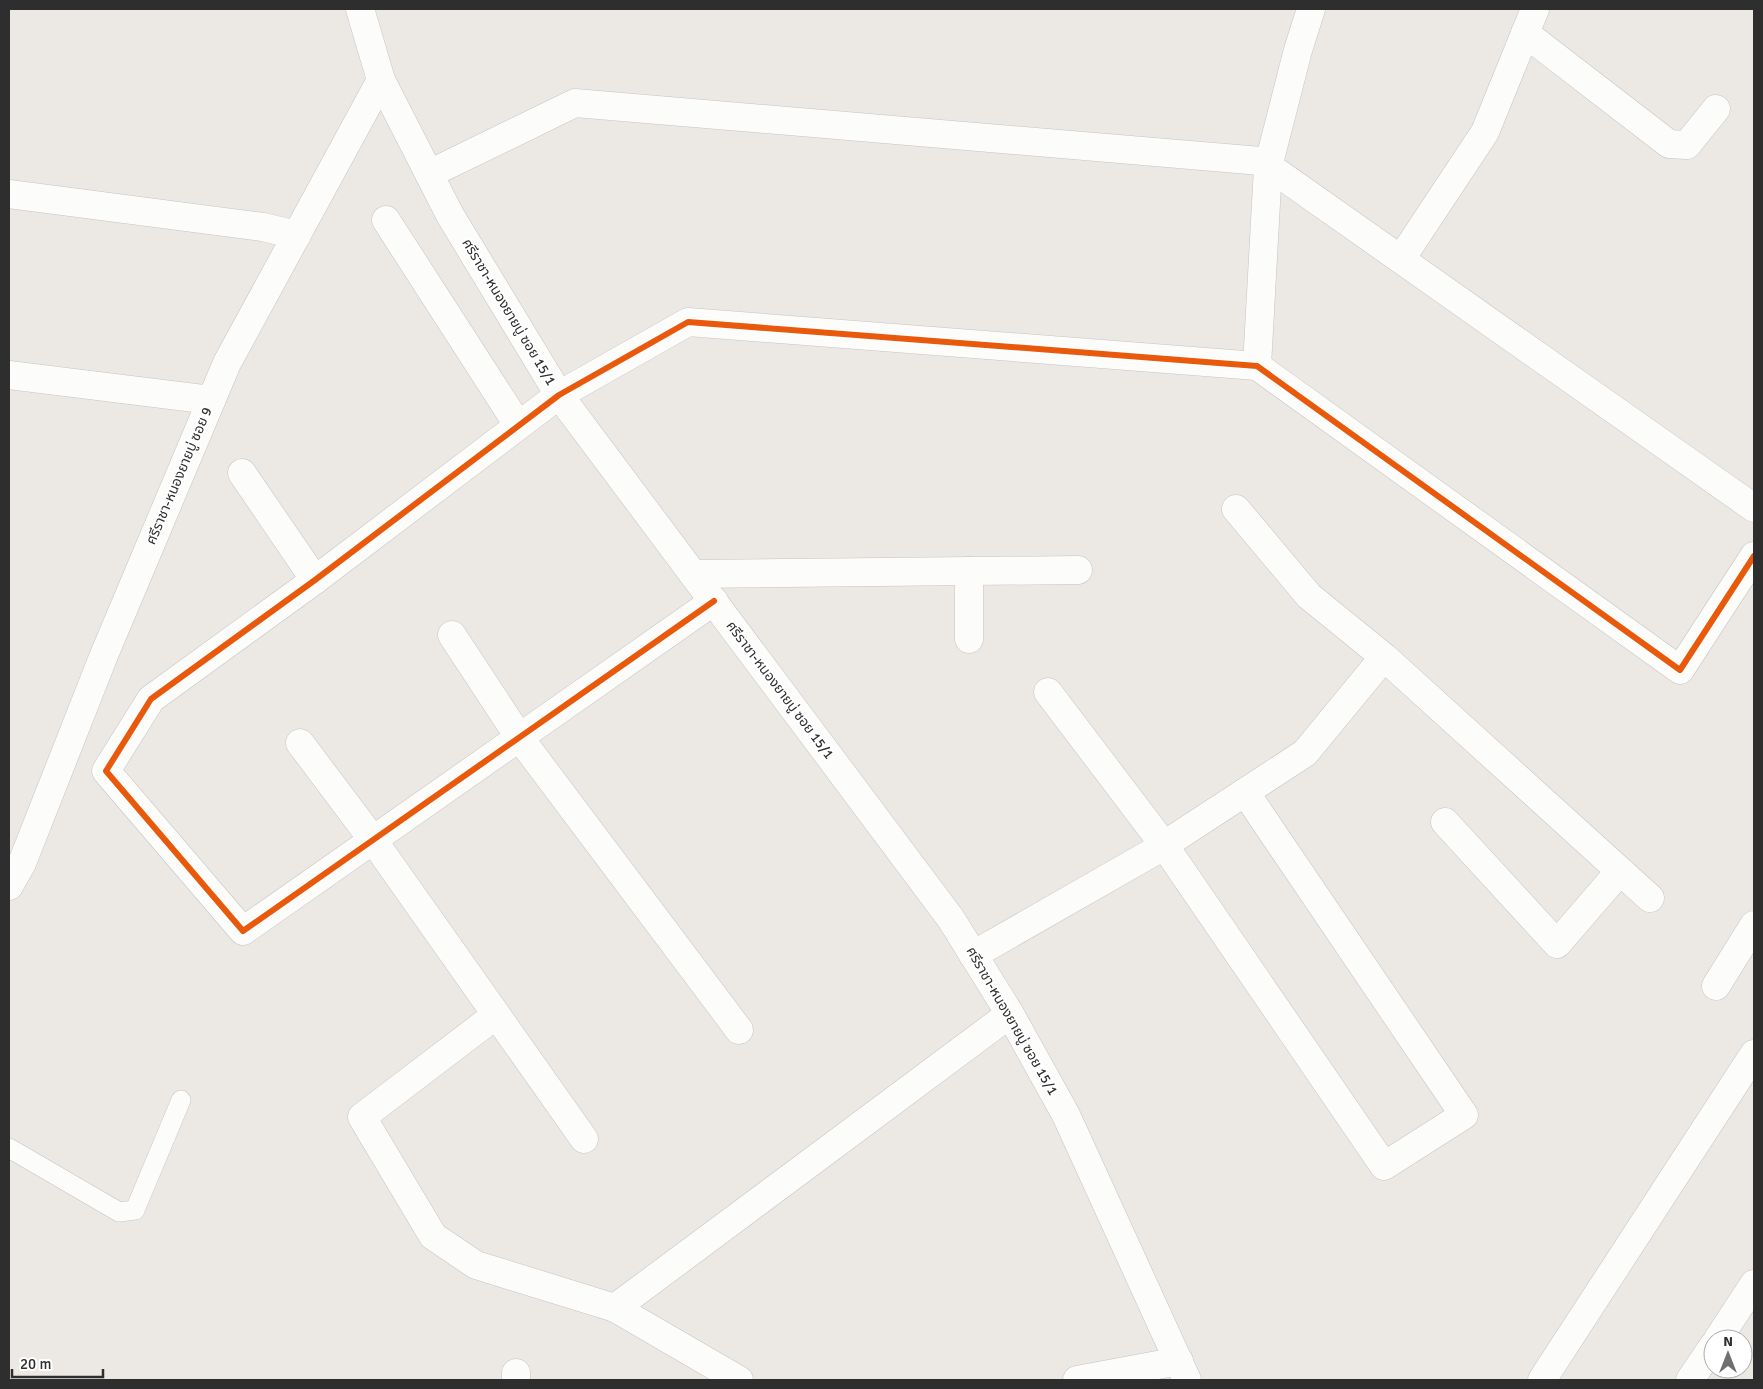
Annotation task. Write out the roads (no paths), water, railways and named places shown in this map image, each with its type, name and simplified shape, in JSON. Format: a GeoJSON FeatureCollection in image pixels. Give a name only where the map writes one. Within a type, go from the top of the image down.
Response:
{"type":"FeatureCollection","features":[{"type":"Feature","properties":{"kind":"street","name":"ศรีราชา-หนองยายบู่ ซอย 15/1"},"geometry":{"type":"LineString","coordinates":[[360,9],[381,80],[450,215],[559,395],[951,919],[1010,1014],[1066,1115],[1183,1371]]}},
{"type":"Feature","properties":{"kind":"street"},"geometry":{"type":"LineString","coordinates":[[1257,366],[1268,167],[1298,50],[1311,9]]}},
{"type":"Feature","properties":{"kind":"street"},"geometry":{"type":"LineString","coordinates":[[1401,259],[1485,132],[1530,21],[1669,144],[1687,145],[1716,109]]}},
{"type":"Feature","properties":{"kind":"street","name":"ศรีราชา-หนองยายบู่ ซอย 9"},"geometry":{"type":"LineString","coordinates":[[9,886],[22,864],[104,655],[227,363],[381,80]]}},
{"type":"Feature","properties":{"kind":"street"},"geometry":{"type":"LineString","coordinates":[[429,174],[575,103],[1261,161],[1754,508]]}},
{"type":"Feature","properties":{"kind":"street"},"geometry":{"type":"LineString","coordinates":[[9,194],[263,227],[297,235]]}},
{"type":"Feature","properties":{"kind":"street"},"geometry":{"type":"LineString","coordinates":[[386,220],[518,425]]}},
{"type":"Feature","properties":{"kind":"street"},"geometry":{"type":"LineString","coordinates":[[714,602],[243,931],[106,771],[151,699],[315,580],[559,395],[688,322],[1257,366],[1680,670],[1754,556]]}},
{"type":"Feature","properties":{"kind":"street"},"geometry":{"type":"LineString","coordinates":[[9,375],[211,400]]}},
{"type":"Feature","properties":{"kind":"street"},"geometry":{"type":"LineString","coordinates":[[242,473],[315,580]]}},
{"type":"Feature","properties":{"kind":"street"},"geometry":{"type":"LineString","coordinates":[[1236,509],[1309,596],[1384,657],[1650,898]]}},
{"type":"Feature","properties":{"kind":"street"},"geometry":{"type":"LineString","coordinates":[[969,570],[969,640]]}},
{"type":"Feature","properties":{"kind":"street"},"geometry":{"type":"LineString","coordinates":[[694,574],[1078,570]]}},
{"type":"Feature","properties":{"kind":"street"},"geometry":{"type":"LineString","coordinates":[[452,635],[519,737],[739,1030]]}},
{"type":"Feature","properties":{"kind":"street"},"geometry":{"type":"LineString","coordinates":[[973,955],[1164,845],[1305,753],[1384,657]]}},
{"type":"Feature","properties":{"kind":"street"},"geometry":{"type":"LineString","coordinates":[[1048,692],[1164,845],[1384,1166],[1464,1115],[1245,792]]}},
{"type":"Feature","properties":{"kind":"street"},"geometry":{"type":"LineString","coordinates":[[300,743],[373,840],[584,1139]]}},
{"type":"Feature","properties":{"kind":"street"},"geometry":{"type":"LineString","coordinates":[[1445,822],[1557,944],[1620,871]]}},
{"type":"Feature","properties":{"kind":"street"},"geometry":{"type":"LineString","coordinates":[[1716,986],[1754,924]]}},
{"type":"Feature","properties":{"kind":"street"},"geometry":{"type":"LineString","coordinates":[[615,1308],[1010,1014]]}},
{"type":"Feature","properties":{"kind":"street"},"geometry":{"type":"LineString","coordinates":[[496,1015],[362,1117],[433,1236],[476,1265],[615,1308],[740,1380]]}},
{"type":"Feature","properties":{"kind":"street"},"geometry":{"type":"LineString","coordinates":[[1542,1380],[1754,1054]]}},
{"type":"Feature","properties":{"kind":"street"},"geometry":{"type":"LineString","coordinates":[[1725,1329],[1754,1284]]}},
{"type":"Feature","properties":{"kind":"street"},"geometry":{"type":"LineString","coordinates":[[1690,1380],[1703,1361]]}},
{"type":"Feature","properties":{"kind":"street"},"geometry":{"type":"LineString","coordinates":[[1077,1380],[1183,1371]]}},
{"type":"Feature","properties":{"kind":"lane"},"geometry":{"type":"LineString","coordinates":[[9,1148],[119,1212],[135,1210],[181,1100]]}}]}
